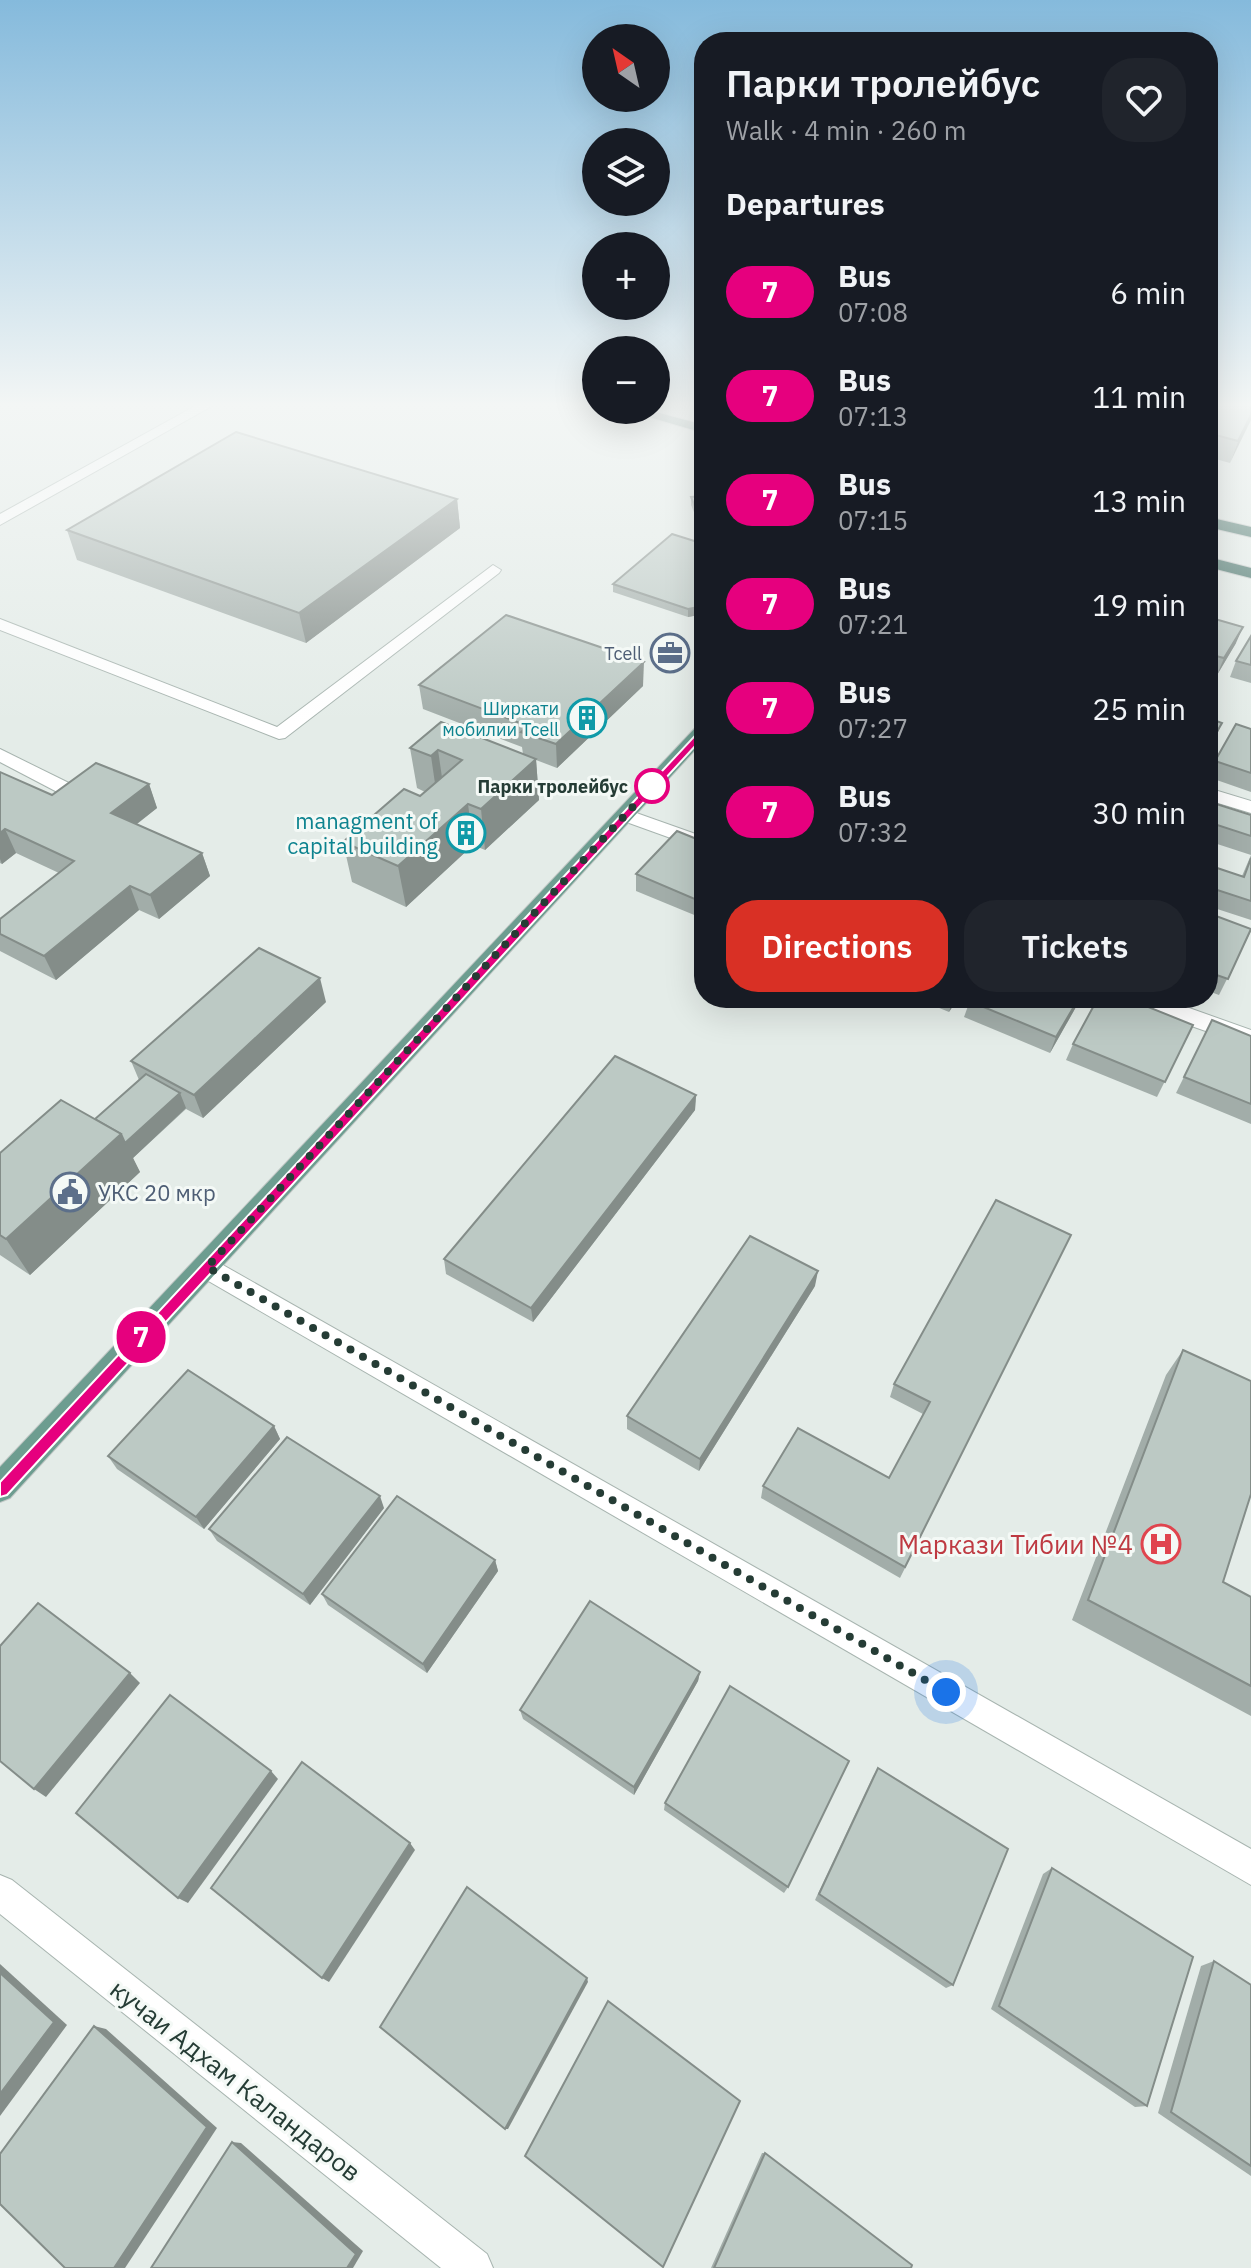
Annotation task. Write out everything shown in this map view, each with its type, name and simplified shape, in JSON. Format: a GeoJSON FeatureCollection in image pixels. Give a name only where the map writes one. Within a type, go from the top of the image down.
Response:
{"type":"FeatureCollection","features":[{"type":"Feature","properties":{"kind":"highway"},"geometry":{"type":"LineString","coordinates":[[1218,524],[1251,532]]}},
{"type":"Feature","properties":{"kind":"highway"},"geometry":{"type":"LineString","coordinates":[[1218,565],[1251,573]]}},
{"type":"Feature","properties":{"kind":"main road"},"geometry":{"type":"LineString","coordinates":[[0,1488],[694,740]]}},
{"type":"Feature","properties":{"kind":"street"},"geometry":{"type":"LineString","coordinates":[[0,624],[279,734],[493,570]]}},
{"type":"Feature","properties":{"kind":"street"},"geometry":{"type":"LineString","coordinates":[[0,755],[70,791]]}},
{"type":"Feature","properties":{"kind":"street"},"geometry":{"type":"LineString","coordinates":[[1218,797],[1251,807]]}},
{"type":"Feature","properties":{"kind":"street"},"geometry":{"type":"LineString","coordinates":[[625,815],[694,840]]}},
{"type":"Feature","properties":{"kind":"street"},"geometry":{"type":"LineString","coordinates":[[1165,1008],[1251,1039]]}},
{"type":"Feature","properties":{"kind":"street"},"geometry":{"type":"LineString","coordinates":[[207,1267],[1251,1868]]}},
{"type":"Feature","properties":{"kind":"street","name":"кучаи Адхам Каландаров"},"geometry":{"type":"LineString","coordinates":[[0,1892],[473,2268]]}},
{"type":"Feature","properties":{"kind":"building"},"geometry":{"type":"Polygon","coordinates":[[[98,512],[439,512],[299,613],[67,530],[98,512]]]}},
{"type":"Feature","properties":{"kind":"building"},"geometry":{"type":"Polygon","coordinates":[[[672,534],[694,541],[694,608],[688,609],[613,584],[672,534]]]}},
{"type":"Feature","properties":{"kind":"building"},"geometry":{"type":"Polygon","coordinates":[[[506,615],[644,662],[556,744],[521,732],[528,726],[419,685],[506,615]]]}},
{"type":"Feature","properties":{"kind":"building"},"geometry":{"type":"Polygon","coordinates":[[[1218,620],[1243,627],[1224,658],[1218,656],[1218,620]]]}},
{"type":"Feature","properties":{"kind":"building"},"geometry":{"type":"Polygon","coordinates":[[[1251,636],[1251,665],[1236,661],[1251,636]]]}},
{"type":"Feature","properties":{"kind":"building"},"geometry":{"type":"Polygon","coordinates":[[[441,722],[536,759],[481,809],[468,804],[398,866],[343,842],[404,789],[420,796],[462,760],[438,750],[431,756],[410,748],[441,722]]]}},
{"type":"Feature","properties":{"kind":"building"},"geometry":{"type":"Polygon","coordinates":[[[1236,724],[1251,729],[1251,773],[1218,762],[1218,756],[1236,724]]]}},
{"type":"Feature","properties":{"kind":"building"},"geometry":{"type":"Polygon","coordinates":[[[96,763],[149,784],[111,813],[202,853],[150,895],[130,886],[44,956],[0,934],[0,919],[74,861],[5,829],[0,833],[0,772],[52,795],[96,763]]]}},
{"type":"Feature","properties":{"kind":"building"},"geometry":{"type":"Polygon","coordinates":[[[1218,805],[1251,815],[1251,836],[1218,825],[1218,805]]]}},
{"type":"Feature","properties":{"kind":"building"},"geometry":{"type":"Polygon","coordinates":[[[677,831],[694,838],[694,899],[636,874],[677,831]]]}},
{"type":"Feature","properties":{"kind":"building"},"geometry":{"type":"Polygon","coordinates":[[[1251,858],[1251,901],[1218,890],[1218,868],[1244,877],[1251,858]]]}},
{"type":"Feature","properties":{"kind":"building"},"geometry":{"type":"Polygon","coordinates":[[[1218,917],[1251,929],[1228,979],[1218,976],[1218,917]]]}},
{"type":"Feature","properties":{"kind":"building"},"geometry":{"type":"Polygon","coordinates":[[[259,948],[320,978],[194,1095],[131,1061],[259,948]]]}},
{"type":"Feature","properties":{"kind":"building"},"geometry":{"type":"Polygon","coordinates":[[[986,1008],[1073,1008],[1056,1037],[986,1008]]]}},
{"type":"Feature","properties":{"kind":"building"},"geometry":{"type":"Polygon","coordinates":[[[1093,1008],[1151,1008],[1193,1025],[1165,1082],[1073,1044],[1093,1008]]]}},
{"type":"Feature","properties":{"kind":"building"},"geometry":{"type":"Polygon","coordinates":[[[1212,1020],[1251,1036],[1251,1104],[1184,1077],[1212,1020]]]}},
{"type":"Feature","properties":{"kind":"building"},"geometry":{"type":"Polygon","coordinates":[[[615,1056],[696,1095],[531,1308],[444,1259],[615,1056]]]}},
{"type":"Feature","properties":{"kind":"building"},"geometry":{"type":"Polygon","coordinates":[[[146,1074],[180,1093],[125,1143],[121,1134],[95,1119],[146,1074]]]}},
{"type":"Feature","properties":{"kind":"building"},"geometry":{"type":"Polygon","coordinates":[[[61,1100],[121,1134],[6,1239],[0,1235],[0,1153],[61,1100]]]}},
{"type":"Feature","properties":{"kind":"building"},"geometry":{"type":"Polygon","coordinates":[[[996,1200],[1071,1235],[905,1567],[763,1486],[798,1428],[889,1478],[930,1402],[894,1384],[996,1200]]]}},
{"type":"Feature","properties":{"kind":"building"},"geometry":{"type":"Polygon","coordinates":[[[750,1236],[818,1271],[700,1459],[627,1416],[750,1236]]]}},
{"type":"Feature","properties":{"kind":"building","name":"Маркази Тибии №4"},"geometry":{"type":"Polygon","coordinates":[[[1183,1350],[1251,1381],[1251,1494],[1223,1582],[1251,1597],[1251,1686],[1088,1600],[1183,1350]]]}},
{"type":"Feature","properties":{"kind":"building"},"geometry":{"type":"Polygon","coordinates":[[[188,1370],[274,1426],[196,1517],[108,1456],[188,1370]]]}},
{"type":"Feature","properties":{"kind":"building"},"geometry":{"type":"Polygon","coordinates":[[[287,1437],[380,1496],[303,1594],[209,1529],[287,1437]]]}},
{"type":"Feature","properties":{"kind":"building"},"geometry":{"type":"Polygon","coordinates":[[[397,1496],[495,1560],[423,1664],[322,1594],[397,1496]]]}},
{"type":"Feature","properties":{"kind":"building"},"geometry":{"type":"Polygon","coordinates":[[[590,1601],[700,1672],[634,1787],[520,1710],[590,1601]]]}},
{"type":"Feature","properties":{"kind":"building"},"geometry":{"type":"Polygon","coordinates":[[[38,1603],[130,1673],[34,1789],[0,1761],[0,1646],[38,1603]]]}},
{"type":"Feature","properties":{"kind":"building"},"geometry":{"type":"Polygon","coordinates":[[[730,1686],[849,1761],[788,1887],[665,1803],[730,1686]]]}},
{"type":"Feature","properties":{"kind":"building"},"geometry":{"type":"Polygon","coordinates":[[[170,1695],[271,1771],[178,1898],[76,1813],[170,1695]]]}},
{"type":"Feature","properties":{"kind":"building"},"geometry":{"type":"Polygon","coordinates":[[[302,1762],[410,1843],[322,1978],[211,1888],[302,1762]]]}},
{"type":"Feature","properties":{"kind":"building"},"geometry":{"type":"Polygon","coordinates":[[[878,1768],[1008,1849],[953,1985],[819,1894],[878,1768]]]}},
{"type":"Feature","properties":{"kind":"building"},"geometry":{"type":"Polygon","coordinates":[[[1052,1868],[1193,1957],[1147,2106],[999,2006],[1052,1868]]]}},
{"type":"Feature","properties":{"kind":"building"},"geometry":{"type":"Polygon","coordinates":[[[467,1887],[587,1978],[505,2129],[380,2027],[467,1887]]]}},
{"type":"Feature","properties":{"kind":"building"},"geometry":{"type":"Polygon","coordinates":[[[1214,1961],[1251,1985],[1251,2166],[1171,2112],[1214,1961]]]}},
{"type":"Feature","properties":{"kind":"building"},"geometry":{"type":"Polygon","coordinates":[[[0,1973],[54,2022],[0,2094],[0,1973]]]}},
{"type":"Feature","properties":{"kind":"building"},"geometry":{"type":"Polygon","coordinates":[[[608,2001],[740,2101],[663,2267],[525,2156],[608,2001]]]}},
{"type":"Feature","properties":{"kind":"building"},"geometry":{"type":"Polygon","coordinates":[[[94,2026],[207,2127],[114,2268],[65,2268],[0,2204],[0,2154],[94,2026]]]}},
{"type":"Feature","properties":{"kind":"building"},"geometry":{"type":"Polygon","coordinates":[[[232,2142],[356,2254],[347,2268],[151,2268],[232,2142]]]}},
{"type":"Feature","properties":{"kind":"building"},"geometry":{"type":"Polygon","coordinates":[[[765,2153],[912,2265],[911,2268],[714,2268],[765,2153]]]}},
{"type":"Feature","properties":{"kind":"bus line","name":"7"},"geometry":{"type":"LineString","coordinates":[[0,1488],[694,740]]}},
{"type":"Feature","properties":{"kind":"place","name":"Tcell"},"geometry":{"type":"Point","coordinates":[670,653]}},
{"type":"Feature","properties":{"kind":"place","name":"Ширкати мобилии Tcell"},"geometry":{"type":"Point","coordinates":[587,718]}},
{"type":"Feature","properties":{"kind":"place","name":"Парки тролейбус"},"geometry":{"type":"Point","coordinates":[652,786]}},
{"type":"Feature","properties":{"kind":"place","name":"managment of capital building"},"geometry":{"type":"Point","coordinates":[466,833]}},
{"type":"Feature","properties":{"kind":"place","name":"УКС 20 мкр"},"geometry":{"type":"Point","coordinates":[70,1192]}},
{"type":"Feature","properties":{"kind":"place","name":"Маркази Тибии №4"},"geometry":{"type":"Point","coordinates":[1161,1544]}},
{"type":"Feature","properties":{"kind":"route"},"geometry":{"type":"LineString","coordinates":[[652,786],[207,1267],[946,1692]]}}]}
